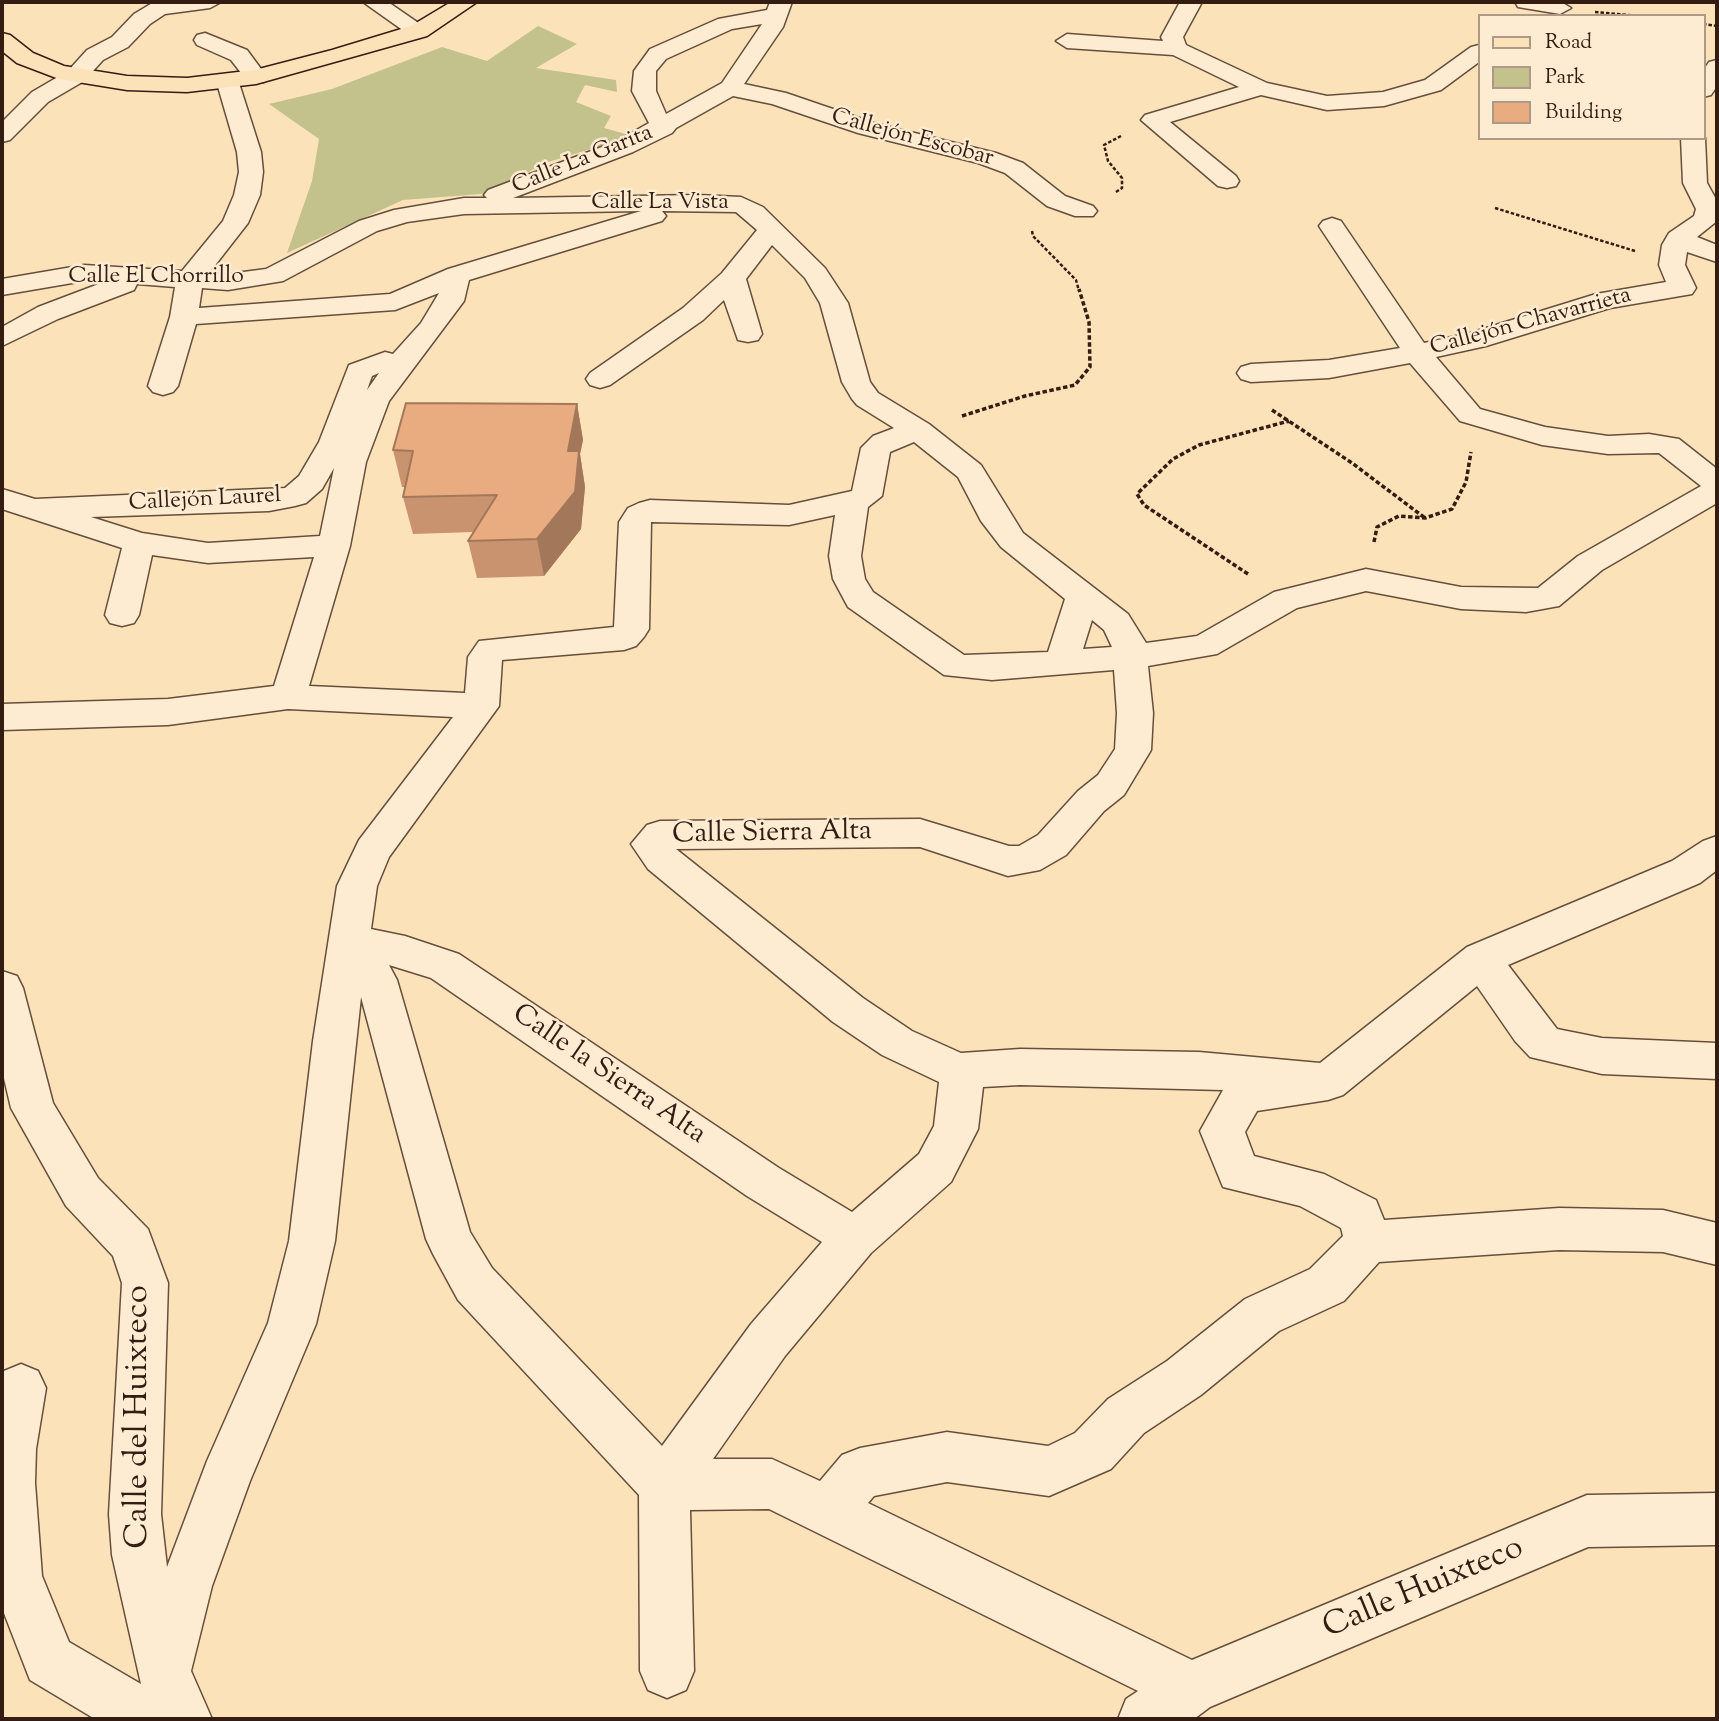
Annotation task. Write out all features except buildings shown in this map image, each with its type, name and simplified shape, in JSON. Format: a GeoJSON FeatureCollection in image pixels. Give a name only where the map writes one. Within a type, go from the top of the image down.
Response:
{"type":"FeatureCollection","features":[{"type":"Feature","properties":{"kind":"main road"},"geometry":{"type":"LineString","coordinates":[[3,44],[25,58],[76,76],[139,84],[187,85],[256,77],[419,31],[466,2]]}},
{"type":"Feature","properties":{"kind":"street"},"geometry":{"type":"LineString","coordinates":[[2,135],[40,97],[76,76],[95,55],[120,42],[162,5],[210,2]]}},
{"type":"Feature","properties":{"kind":"street"},"geometry":{"type":"LineString","coordinates":[[374,2],[419,31]]}},
{"type":"Feature","properties":{"kind":"street"},"geometry":{"type":"LineString","coordinates":[[664,128],[730,88],[764,40],[778,8],[752,2]]}},
{"type":"Feature","properties":{"kind":"street"},"geometry":{"type":"LineString","coordinates":[[1177,49],[1172,37],[1191,2]]}},
{"type":"Feature","properties":{"kind":"street"},"geometry":{"type":"LineString","coordinates":[[1526,2],[1557,12]]}},
{"type":"Feature","properties":{"kind":"street"},"geometry":{"type":"LineString","coordinates":[[690,22],[708,8]]}},
{"type":"Feature","properties":{"kind":"street","name":"Calle La Garita"},"geometry":{"type":"LineString","coordinates":[[464,206],[571,169],[664,128],[649,105],[644,91],[645,72],[658,54],[726,24],[778,8]]}},
{"type":"Feature","properties":{"kind":"street"},"geometry":{"type":"LineString","coordinates":[[205,40],[239,55],[256,77]]}},
{"type":"Feature","properties":{"kind":"street"},"geometry":{"type":"LineString","coordinates":[[1067,41],[1177,49],[1260,88],[1327,103],[1384,99],[1433,85],[1478,53]]}},
{"type":"Feature","properties":{"kind":"street"},"geometry":{"type":"LineString","coordinates":[[1705,87],[1717,67]]}},
{"type":"Feature","properties":{"kind":"street"},"geometry":{"type":"LineString","coordinates":[[163,386],[184,317],[190,279],[235,223],[247,195],[251,172],[244,131],[227,80]]}},
{"type":"Feature","properties":{"kind":"street","name":"Callejón Escobar"},"geometry":{"type":"LineString","coordinates":[[730,88],[778,98],[855,125],[987,158],[1014,168],[1056,201],[1084,211]]}},
{"type":"Feature","properties":{"kind":"street"},"geometry":{"type":"LineString","coordinates":[[1153,120],[1260,88]]}},
{"type":"Feature","properties":{"kind":"street"},"geometry":{"type":"LineString","coordinates":[[1153,120],[1227,181]]}},
{"type":"Feature","properties":{"kind":"street"},"geometry":{"type":"LineString","coordinates":[[1675,252],[1713,209],[1695,183],[1693,140]]}},
{"type":"Feature","properties":{"kind":"street"},"geometry":{"type":"LineString","coordinates":[[288,697],[334,546],[351,462],[374,401],[392,338],[457,275],[697,204]]}},
{"type":"Feature","properties":{"kind":"street","name":"Calle La Vista"},"geometry":{"type":"LineString","coordinates":[[464,206],[697,204],[741,205],[754,212],[816,274],[834,303],[856,382],[867,399],[918,430],[970,472],[997,521],[1012,540],[1116,622],[1128,638],[1132,657]]}},
{"type":"Feature","properties":{"kind":"street","name":"Calle El Chorrillo"},"geometry":{"type":"LineString","coordinates":[[2,288],[84,273],[228,282],[274,275],[368,226],[403,215],[464,206]]}},
{"type":"Feature","properties":{"kind":"street"},"geometry":{"type":"LineString","coordinates":[[1332,226],[1417,353],[1470,415],[1542,436],[1608,445],[1668,445],[1717,484]]}},
{"type":"Feature","properties":{"kind":"street"},"geometry":{"type":"LineString","coordinates":[[600,379],[693,314],[732,278],[771,229]]}},
{"type":"Feature","properties":{"kind":"street"},"geometry":{"type":"LineString","coordinates":[[1675,252],[1717,254]]}},
{"type":"Feature","properties":{"kind":"street","name":"Callejón Chavarrieta"},"geometry":{"type":"LineString","coordinates":[[1417,353],[1476,340],[1606,300],[1682,288],[1675,252]]}},
{"type":"Feature","properties":{"kind":"street"},"geometry":{"type":"LineString","coordinates":[[184,317],[392,338],[431,329],[450,301],[457,275]]}},
{"type":"Feature","properties":{"kind":"street"},"geometry":{"type":"LineString","coordinates":[[2,338],[48,313],[142,278]]}},
{"type":"Feature","properties":{"kind":"street"},"geometry":{"type":"LineString","coordinates":[[732,278],[748,334]]}},
{"type":"Feature","properties":{"kind":"street","name":"Callejón Laurel"},"geometry":{"type":"LineString","coordinates":[[15,504],[269,501],[295,496],[311,482],[334,442],[359,371],[392,338]]}},
{"type":"Feature","properties":{"kind":"street"},"geometry":{"type":"LineString","coordinates":[[1251,373],[1329,369],[1417,353]]}},
{"type":"Feature","properties":{"kind":"street"},"geometry":{"type":"LineString","coordinates":[[21,1388],[11,1449],[10,1483],[16,1576],[49,1661],[135,1712],[168,1704],[190,1574],[225,1479],[292,1324],[313,1241],[334,1041],[357,886],[373,850],[481,706],[485,657],[491,649],[624,638],[632,629],[635,522],[639,515],[650,510],[789,514],[853,502],[866,496],[876,448],[884,442],[918,430]]}},
{"type":"Feature","properties":{"kind":"street"},"geometry":{"type":"LineString","coordinates":[[853,502],[845,556],[849,579],[860,598],[956,667],[992,668],[1132,657],[1205,646],[1286,600],[1366,580],[1461,598],[1526,601],[1547,598],[1590,563],[1717,490]]}},
{"type":"Feature","properties":{"kind":"street"},"geometry":{"type":"LineString","coordinates":[[15,504],[139,543],[208,553],[334,546]]}},
{"type":"Feature","properties":{"kind":"street"},"geometry":{"type":"LineString","coordinates":[[122,615],[139,543]]}},
{"type":"Feature","properties":{"kind":"street"},"geometry":{"type":"LineString","coordinates":[[1062,661],[1082,597]]}},
{"type":"Feature","properties":{"kind":"street","name":"Calle Sierra Alta"},"geometry":{"type":"LineString","coordinates":[[958,1070],[897,1043],[848,1010],[662,859],[650,844],[660,835],[920,833],[947,839],[1008,861],[1026,860],[1052,845],[1091,801],[1111,785],[1133,750],[1132,657]]}},
{"type":"Feature","properties":{"kind":"street"},"geometry":{"type":"LineString","coordinates":[[2,717],[168,712],[288,697],[481,706]]}},
{"type":"Feature","properties":{"kind":"street"},"geometry":{"type":"LineString","coordinates":[[1368,1242],[1360,1215],[1308,1188],[1239,1173],[1222,1131],[1244,1094],[1328,1082],[1481,959],[1686,872],[1717,851]]}},
{"type":"Feature","properties":{"kind":"street"},"geometry":{"type":"LineString","coordinates":[[350,941],[377,980],[432,1181],[456,1250],[475,1284],[664,1485],[772,1483],[1191,1688]]}},
{"type":"Feature","properties":{"kind":"street","name":"Calle la Sierra Alta"},"geometry":{"type":"LineString","coordinates":[[350,941],[405,952],[445,966],[763,1182],[855,1238]]}},
{"type":"Feature","properties":{"kind":"street"},"geometry":{"type":"LineString","coordinates":[[1481,959],[1530,1029],[1545,1044],[1602,1056],[1717,1061]]}},
{"type":"Feature","properties":{"kind":"street","name":"Calle del Huixteco"},"geometry":{"type":"LineString","coordinates":[[2,988],[33,1108],[82,1192],[132,1244],[145,1283],[135,1514],[138,1555],[168,1704]]}},
{"type":"Feature","properties":{"kind":"street"},"geometry":{"type":"LineString","coordinates":[[667,1671],[664,1485],[768,1340],[855,1238],[935,1168],[956,1129],[962,1088],[958,1070],[1020,1067],[1199,1070],[1328,1082]]}},
{"type":"Feature","properties":{"kind":"street"},"geometry":{"type":"LineString","coordinates":[[829,1510],[860,1473],[947,1457],[1049,1472],[1093,1451],[1126,1416],[1184,1378],[1262,1315],[1327,1285],[1368,1242],[1559,1229],[1663,1231],[1717,1244]]}},
{"type":"Feature","properties":{"kind":"street","name":"Calle Huixteco"},"geometry":{"type":"LineString","coordinates":[[1146,1719],[1191,1688],[1587,1521],[1717,1519]]}},
{"type":"Feature","properties":{"kind":"path"},"geometry":{"type":"LineString","coordinates":[[1084,211],[1122,188],[1122,178],[1108,161],[1104,145],[1153,120]]}},
{"type":"Feature","properties":{"kind":"path"},"geometry":{"type":"LineString","coordinates":[[1495,208],[1675,252]]}},
{"type":"Feature","properties":{"kind":"path"},"geometry":{"type":"LineString","coordinates":[[918,430],[1025,396],[1075,385],[1090,367],[1089,323],[1076,280],[1033,236],[1032,226]]}},
{"type":"Feature","properties":{"kind":"path"},"geometry":{"type":"LineString","coordinates":[[1251,373],[1273,411],[1352,463],[1425,519]]}},
{"type":"Feature","properties":{"kind":"path"},"geometry":{"type":"LineString","coordinates":[[1366,580],[1377,527],[1399,516],[1425,519],[1452,509],[1466,482],[1474,428],[1470,415]]}},
{"type":"Feature","properties":{"kind":"path"},"geometry":{"type":"LineString","coordinates":[[1286,600],[1144,505],[1137,495],[1151,477],[1174,459],[1199,445],[1289,421]]}},
{"type":"Feature","properties":{"kind":"green space"},"geometry":{"type":"Polygon","coordinates":[[[538,26],[577,44],[536,68],[616,80],[617,92],[585,85],[576,102],[611,116],[604,128],[633,136],[542,164],[494,193],[403,200],[287,253],[312,181],[319,139],[269,104],[332,89],[442,47],[487,61],[538,26]]]}}]}
